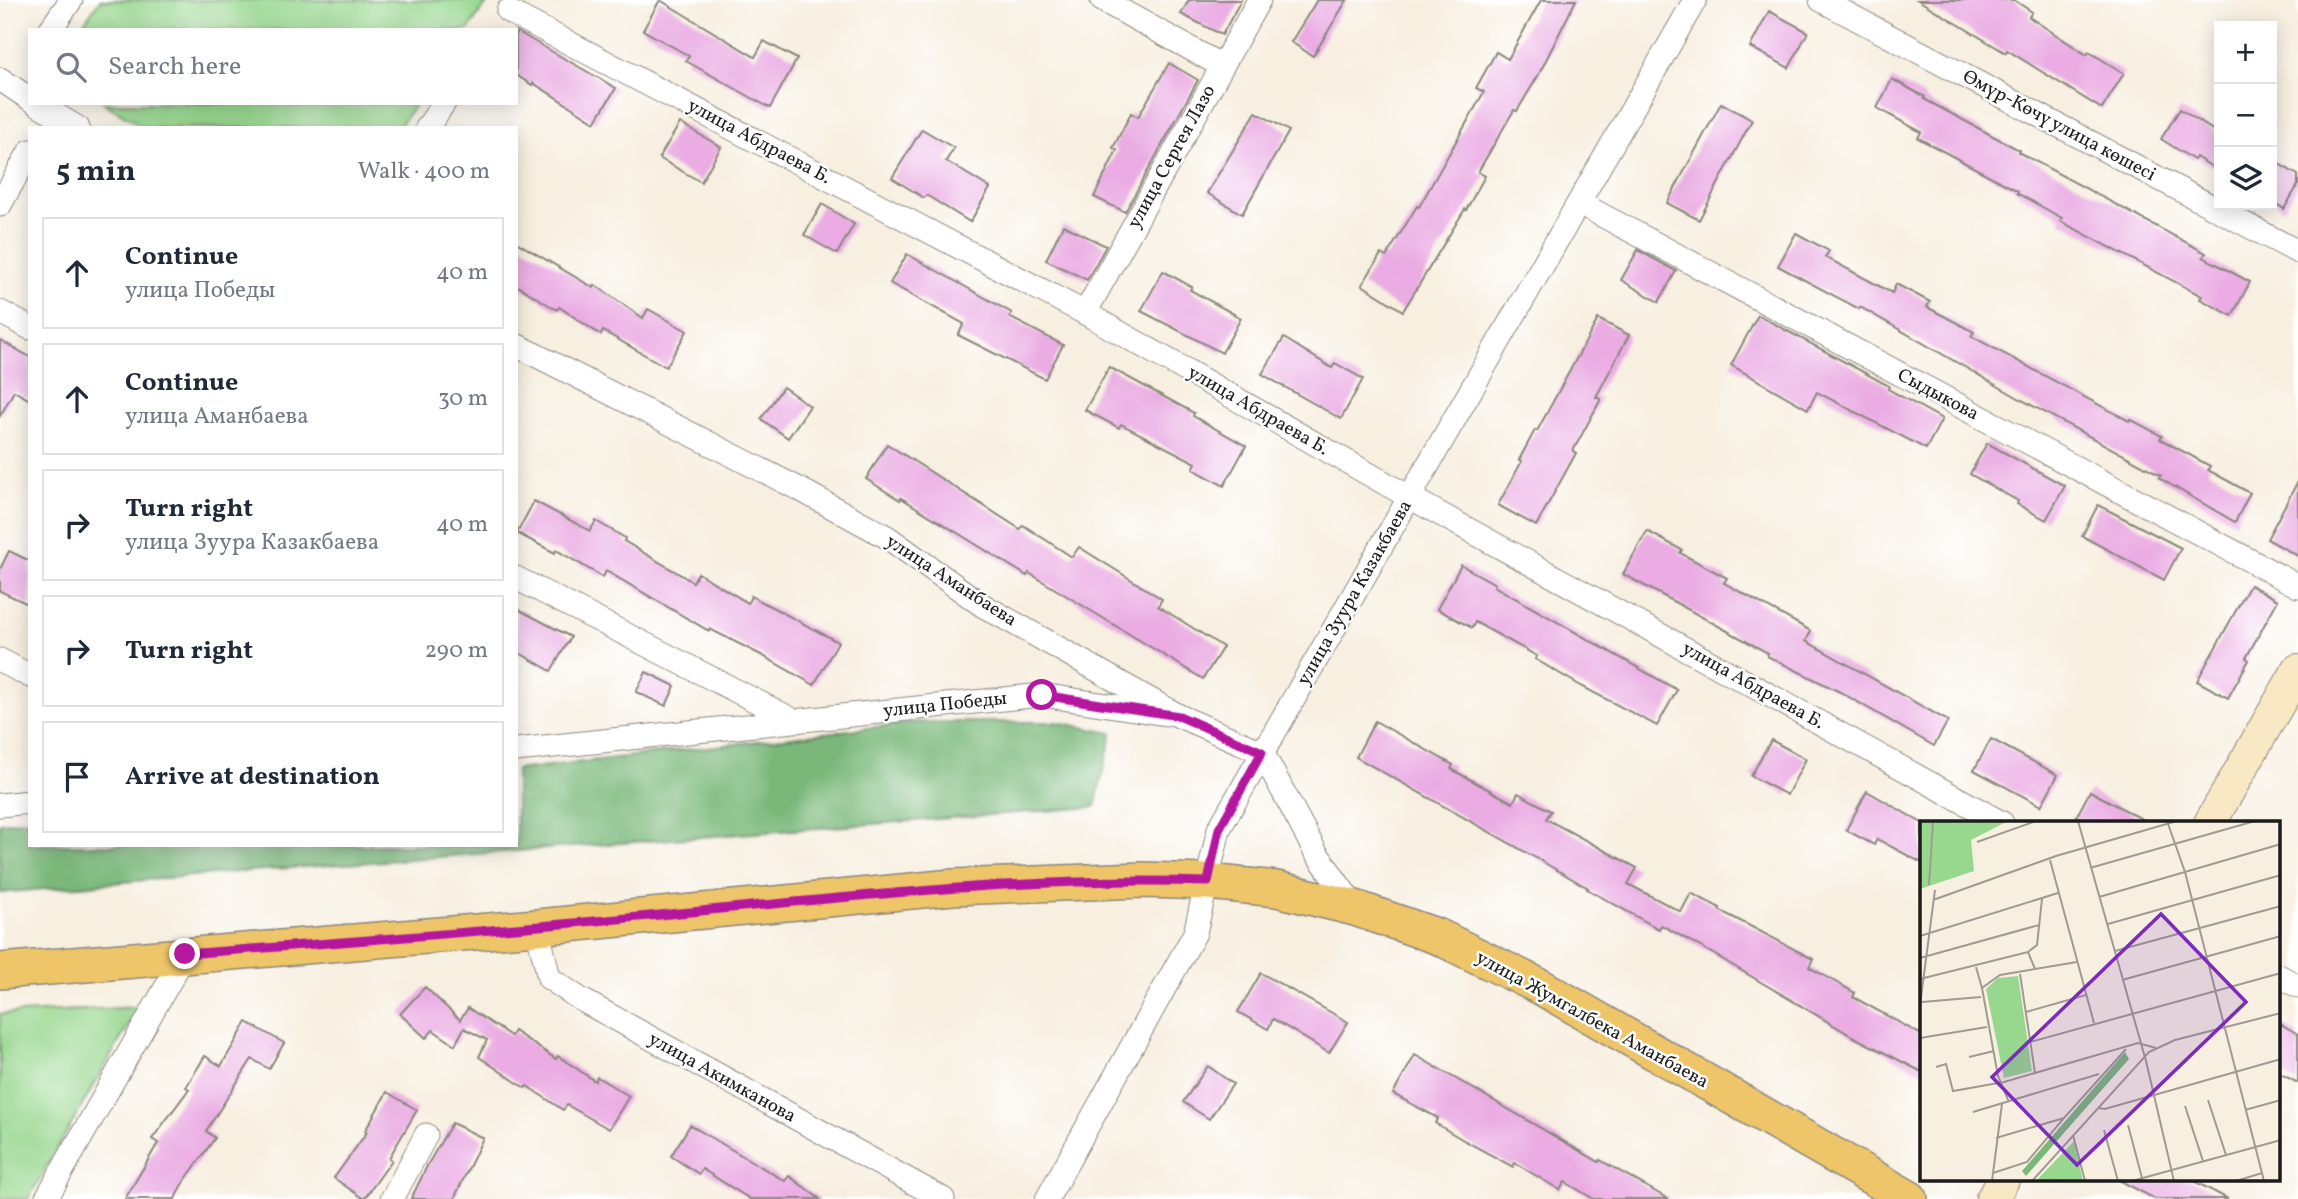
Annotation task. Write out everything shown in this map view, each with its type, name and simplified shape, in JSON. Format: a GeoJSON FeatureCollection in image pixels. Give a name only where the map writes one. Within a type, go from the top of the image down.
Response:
{"type":"FeatureCollection","features":[{"type":"Feature","properties":{"kind":"main road","name":"улица Жумгалбека Аманбаева"},"geometry":{"type":"LineString","coordinates":[[0,971],[537,927],[953,887],[1143,880],[1208,882],[1277,889],[1355,908],[1439,937],[1541,987],[1910,1199]]}},
{"type":"Feature","properties":{"kind":"street"},"geometry":{"type":"LineString","coordinates":[[51,28],[71,0]]}},
{"type":"Feature","properties":{"kind":"street"},"geometry":{"type":"LineString","coordinates":[[1102,0],[1222,66]]}},
{"type":"Feature","properties":{"kind":"street","name":"улица Сергея Лазо"},"geometry":{"type":"LineString","coordinates":[[1085,313],[1259,0]]}},
{"type":"Feature","properties":{"kind":"street","name":"улица Зуура Казакбаева"},"geometry":{"type":"LineString","coordinates":[[1047,1199],[1195,933],[1219,829],[1695,0]]}},
{"type":"Feature","properties":{"kind":"street","name":"Өмүр-Көчү улица көшесі"},"geometry":{"type":"LineString","coordinates":[[1821,0],[2298,252]]}},
{"type":"Feature","properties":{"kind":"street","name":"улица Абдраева Б."},"geometry":{"type":"LineString","coordinates":[[506,14],[1085,313],[1411,498],[1998,821]]}},
{"type":"Feature","properties":{"kind":"street"},"geometry":{"type":"LineString","coordinates":[[0,79],[28,98]]}},
{"type":"Feature","properties":{"kind":"street"},"geometry":{"type":"LineString","coordinates":[[428,126],[443,105]]}},
{"type":"Feature","properties":{"kind":"street"},"geometry":{"type":"LineString","coordinates":[[45,112],[74,126]]}},
{"type":"Feature","properties":{"kind":"street"},"geometry":{"type":"LineString","coordinates":[[0,205],[28,155]]}},
{"type":"Feature","properties":{"kind":"street","name":"Сыдыкова"},"geometry":{"type":"LineString","coordinates":[[1578,204],[2298,586]]}},
{"type":"Feature","properties":{"kind":"street"},"geometry":{"type":"LineString","coordinates":[[0,312],[28,327]]}},
{"type":"Feature","properties":{"kind":"street","name":"улица Аманбаева"},"geometry":{"type":"LineString","coordinates":[[518,346],[801,490],[887,537],[982,605],[1179,716],[1262,752]]}},
{"type":"Feature","properties":{"kind":"street"},"geometry":{"type":"LineString","coordinates":[[518,579],[793,720]]}},
{"type":"Feature","properties":{"kind":"street"},"geometry":{"type":"LineString","coordinates":[[0,660],[28,675]]}},
{"type":"Feature","properties":{"kind":"street"},"geometry":{"type":"LineString","coordinates":[[2211,821],[2298,670]]}},
{"type":"Feature","properties":{"kind":"street","name":"улица Победы"},"geometry":{"type":"LineString","coordinates":[[518,750],[1042,695],[1179,716]]}},
{"type":"Feature","properties":{"kind":"street"},"geometry":{"type":"LineString","coordinates":[[1262,752],[1315,851],[1355,908]]}},
{"type":"Feature","properties":{"kind":"street"},"geometry":{"type":"LineString","coordinates":[[0,805],[28,802]]}},
{"type":"Feature","properties":{"kind":"street","name":"улица Акимканова"},"geometry":{"type":"LineString","coordinates":[[537,927],[549,978],[580,999],[943,1199]]}},
{"type":"Feature","properties":{"kind":"street"},"geometry":{"type":"LineString","coordinates":[[47,1199],[185,954]]}},
{"type":"Feature","properties":{"kind":"street"},"geometry":{"type":"LineString","coordinates":[[2280,977],[2298,986]]}},
{"type":"Feature","properties":{"kind":"street"},"geometry":{"type":"LineString","coordinates":[[392,1199],[426,1135]]}},
{"type":"Feature","properties":{"kind":"street"},"geometry":{"type":"LineString","coordinates":[[1992,1199],[2002,1182]]}},
{"type":"Feature","properties":{"kind":"green space"},"geometry":{"type":"Polygon","coordinates":[[[100,0],[489,0],[469,28],[80,28],[100,0]]]}},
{"type":"Feature","properties":{"kind":"green space"},"geometry":{"type":"Polygon","coordinates":[[[107,105],[415,105],[399,126],[142,126],[107,105]]]}},
{"type":"Feature","properties":{"kind":"green space"},"geometry":{"type":"Polygon","coordinates":[[[917,722],[1056,722],[1112,733],[1095,807],[225,873],[0,893],[0,823],[28,820],[28,847],[518,847],[518,770],[917,722]]]}},
{"type":"Feature","properties":{"kind":"green space"},"geometry":{"type":"Polygon","coordinates":[[[139,1007],[28,1199],[0,1199],[0,1014],[139,1007]]]}},
{"type":"Feature","properties":{"kind":"building"},"geometry":{"type":"Polygon","coordinates":[[[660,0],[755,57],[764,41],[797,59],[770,108],[686,61],[689,56],[643,30],[660,0]]]}},
{"type":"Feature","properties":{"kind":"building"},"geometry":{"type":"Polygon","coordinates":[[[1189,0],[1241,0],[1222,35],[1181,14],[1189,0]]]}},
{"type":"Feature","properties":{"kind":"building"},"geometry":{"type":"Polygon","coordinates":[[[1317,0],[1347,0],[1313,56],[1291,42],[1317,0]]]}},
{"type":"Feature","properties":{"kind":"building"},"geometry":{"type":"Polygon","coordinates":[[[1541,0],[1576,0],[1538,76],[1517,111],[1514,110],[1478,172],[1485,176],[1403,311],[1362,285],[1381,254],[1386,257],[1417,206],[1419,207],[1484,92],[1476,88],[1496,52],[1508,59],[1541,0]]]}},
{"type":"Feature","properties":{"kind":"building"},"geometry":{"type":"Polygon","coordinates":[[[1918,0],[2014,0],[2032,12],[2029,17],[2087,55],[2089,52],[2124,73],[2102,109],[2007,50],[2006,53],[1918,0]]]}},
{"type":"Feature","properties":{"kind":"building"},"geometry":{"type":"Polygon","coordinates":[[[1769,11],[1808,32],[1789,68],[1750,47],[1769,11]]]}},
{"type":"Feature","properties":{"kind":"building"},"geometry":{"type":"Polygon","coordinates":[[[518,32],[616,88],[595,122],[533,83],[532,85],[518,76],[518,32]]]}},
{"type":"Feature","properties":{"kind":"building"},"geometry":{"type":"Polygon","coordinates":[[[1169,63],[1198,80],[1125,212],[1094,197],[1117,150],[1113,148],[1131,113],[1138,117],[1169,63]]]}},
{"type":"Feature","properties":{"kind":"building"},"geometry":{"type":"Polygon","coordinates":[[[1892,79],[2019,150],[2018,152],[2206,253],[2203,257],[2250,282],[2232,316],[2200,299],[2202,296],[2060,221],[2062,218],[2017,193],[2018,191],[1918,138],[1921,132],[1877,108],[1892,79]]]}},
{"type":"Feature","properties":{"kind":"building"},"geometry":{"type":"Polygon","coordinates":[[[1721,103],[1752,120],[1699,220],[1667,203],[1721,103]]]}},
{"type":"Feature","properties":{"kind":"building"},"geometry":{"type":"Polygon","coordinates":[[[2180,109],[2214,131],[2214,168],[2196,157],[2194,160],[2161,139],[2180,109]]]}},
{"type":"Feature","properties":{"kind":"building"},"geometry":{"type":"Polygon","coordinates":[[[1256,112],[1289,131],[1242,214],[1207,193],[1256,112]]]}},
{"type":"Feature","properties":{"kind":"building"},"geometry":{"type":"Polygon","coordinates":[[[680,123],[721,147],[701,182],[659,158],[680,123]]]}},
{"type":"Feature","properties":{"kind":"building"},"geometry":{"type":"Polygon","coordinates":[[[922,129],[954,148],[946,161],[990,188],[970,222],[892,178],[922,129]]]}},
{"type":"Feature","properties":{"kind":"building"},"geometry":{"type":"Polygon","coordinates":[[[2277,163],[2298,175],[2298,185],[2284,209],[2277,204],[2277,163]]]}},
{"type":"Feature","properties":{"kind":"building"},"geometry":{"type":"Polygon","coordinates":[[[822,204],[854,224],[837,254],[804,235],[822,204]]]}},
{"type":"Feature","properties":{"kind":"building"},"geometry":{"type":"Polygon","coordinates":[[[1063,225],[1106,246],[1087,280],[1046,260],[1063,225]]]}},
{"type":"Feature","properties":{"kind":"building"},"geometry":{"type":"Polygon","coordinates":[[[1796,233],[1829,251],[1825,257],[1892,293],[1896,284],[1930,302],[1927,307],[1974,332],[1971,336],[2162,436],[2160,439],[2210,466],[2208,470],[2250,493],[2235,522],[2159,478],[2161,475],[2022,400],[1860,307],[1859,309],[1778,266],[1796,233]]]}},
{"type":"Feature","properties":{"kind":"building"},"geometry":{"type":"Polygon","coordinates":[[[518,243],[594,288],[595,285],[643,318],[648,309],[687,331],[666,367],[603,331],[601,335],[559,307],[557,310],[518,286],[518,243]]]}},
{"type":"Feature","properties":{"kind":"building"},"geometry":{"type":"Polygon","coordinates":[[[1638,250],[1676,271],[1659,302],[1621,280],[1638,250]]]}},
{"type":"Feature","properties":{"kind":"building"},"geometry":{"type":"Polygon","coordinates":[[[907,254],[1012,313],[1009,317],[1063,345],[1045,379],[958,335],[964,324],[890,283],[907,254]]]}},
{"type":"Feature","properties":{"kind":"building"},"geometry":{"type":"Polygon","coordinates":[[[1163,271],[1192,287],[1190,290],[1241,318],[1222,353],[1141,311],[1163,271]]]}},
{"type":"Feature","properties":{"kind":"building"},"geometry":{"type":"Polygon","coordinates":[[[1758,315],[1889,386],[1888,389],[1942,419],[1926,449],[1817,392],[1808,409],[1731,365],[1758,315]]]}},
{"type":"Feature","properties":{"kind":"building"},"geometry":{"type":"Polygon","coordinates":[[[1598,319],[1629,335],[1596,397],[1601,399],[1573,451],[1576,453],[1536,526],[1498,505],[1535,430],[1537,431],[1598,319]]]}},
{"type":"Feature","properties":{"kind":"building"},"geometry":{"type":"Polygon","coordinates":[[[1284,338],[1332,368],[1335,363],[1363,379],[1341,419],[1262,374],[1284,338]]]}},
{"type":"Feature","properties":{"kind":"building"},"geometry":{"type":"Polygon","coordinates":[[[0,340],[28,356],[28,399],[14,391],[0,416],[0,340]]]}},
{"type":"Feature","properties":{"kind":"building"},"geometry":{"type":"Polygon","coordinates":[[[1109,367],[1194,413],[1193,416],[1246,446],[1224,486],[1193,469],[1196,463],[1121,424],[1119,428],[1085,410],[1109,367]]]}},
{"type":"Feature","properties":{"kind":"building"},"geometry":{"type":"Polygon","coordinates":[[[783,387],[810,406],[788,438],[761,419],[783,387]]]}},
{"type":"Feature","properties":{"kind":"building"},"geometry":{"type":"Polygon","coordinates":[[[1987,443],[2065,486],[2046,520],[1970,474],[1987,443]]]}},
{"type":"Feature","properties":{"kind":"building"},"geometry":{"type":"Polygon","coordinates":[[[887,444],[1020,529],[1023,525],[1072,557],[1079,547],[1162,599],[1158,606],[1223,647],[1203,679],[1029,573],[1027,576],[866,479],[887,444]]]}},
{"type":"Feature","properties":{"kind":"building"},"geometry":{"type":"Polygon","coordinates":[[[2298,481],[2298,556],[2267,539],[2298,481]]]}},
{"type":"Feature","properties":{"kind":"building"},"geometry":{"type":"Polygon","coordinates":[[[534,501],[590,531],[596,521],[693,582],[698,573],[748,603],[751,596],[838,642],[814,685],[763,656],[710,629],[709,631],[606,571],[603,577],[556,550],[555,553],[518,534],[534,501]]]}},
{"type":"Feature","properties":{"kind":"building"},"geometry":{"type":"Polygon","coordinates":[[[2098,505],[2181,548],[2164,580],[2082,536],[2098,505]]]}},
{"type":"Feature","properties":{"kind":"building"},"geometry":{"type":"Polygon","coordinates":[[[1647,531],[1682,550],[1680,553],[1727,578],[1724,583],[1811,631],[1806,641],[1948,721],[1934,746],[1623,574],[1647,531]]]}},
{"type":"Feature","properties":{"kind":"building"},"geometry":{"type":"Polygon","coordinates":[[[9,551],[28,560],[28,604],[0,591],[0,569],[9,551]]]}},
{"type":"Feature","properties":{"kind":"building"},"geometry":{"type":"Polygon","coordinates":[[[1461,565],[1677,690],[1657,726],[1581,686],[1535,659],[1537,656],[1475,622],[1472,628],[1437,609],[1461,565]]]}},
{"type":"Feature","properties":{"kind":"building"},"geometry":{"type":"Polygon","coordinates":[[[2250,585],[2278,600],[2246,658],[2249,660],[2228,698],[2197,681],[2250,585]]]}},
{"type":"Feature","properties":{"kind":"building"},"geometry":{"type":"Polygon","coordinates":[[[518,609],[571,637],[551,671],[518,652],[518,609]]]}},
{"type":"Feature","properties":{"kind":"building"},"geometry":{"type":"Polygon","coordinates":[[[646,672],[675,686],[666,706],[636,692],[646,672]]]}},
{"type":"Feature","properties":{"kind":"building"},"geometry":{"type":"Polygon","coordinates":[[[1375,721],[1453,765],[1451,769],[1513,803],[1518,793],[1551,811],[1546,819],[1637,868],[1628,884],[1681,912],[1691,893],[1813,959],[1809,967],[1855,993],[1853,997],[1920,1034],[1920,1071],[1852,1036],[1661,925],[1659,929],[1587,889],[1356,757],[1375,721]]]}},
{"type":"Feature","properties":{"kind":"building"},"geometry":{"type":"Polygon","coordinates":[[[1991,739],[2058,775],[2041,806],[1974,770],[1991,739]]]}},
{"type":"Feature","properties":{"kind":"building"},"geometry":{"type":"Polygon","coordinates":[[[1771,740],[1806,759],[1787,795],[1751,776],[1771,740]]]}},
{"type":"Feature","properties":{"kind":"building"},"geometry":{"type":"Polygon","coordinates":[[[1867,791],[1920,822],[1920,862],[1877,839],[1874,845],[1846,830],[1867,791]]]}},
{"type":"Feature","properties":{"kind":"building"},"geometry":{"type":"Polygon","coordinates":[[[2090,791],[2145,821],[2074,821],[2090,791]]]}},
{"type":"Feature","properties":{"kind":"building"},"geometry":{"type":"Polygon","coordinates":[[[1261,973],[1348,1022],[1329,1053],[1273,1019],[1268,1029],[1238,1012],[1261,973]]]}},
{"type":"Feature","properties":{"kind":"building"},"geometry":{"type":"Polygon","coordinates":[[[425,987],[460,1020],[468,1008],[511,1036],[514,1031],[556,1059],[558,1056],[595,1081],[597,1077],[629,1096],[609,1129],[567,1105],[563,1110],[479,1057],[487,1040],[464,1028],[455,1045],[433,1030],[426,1038],[400,1014],[425,987]]]}},
{"type":"Feature","properties":{"kind":"building"},"geometry":{"type":"Polygon","coordinates":[[[247,1022],[284,1043],[269,1069],[252,1059],[206,1131],[215,1138],[181,1186],[175,1199],[125,1199],[158,1143],[152,1139],[189,1089],[186,1087],[205,1056],[221,1066],[247,1022]]]}},
{"type":"Feature","properties":{"kind":"building"},"geometry":{"type":"Polygon","coordinates":[[[2280,1024],[2298,1034],[2298,1083],[2280,1074],[2280,1024]]]}},
{"type":"Feature","properties":{"kind":"building"},"geometry":{"type":"Polygon","coordinates":[[[1415,1055],[1668,1199],[1594,1199],[1565,1182],[1560,1190],[1515,1163],[1513,1167],[1465,1141],[1435,1123],[1438,1118],[1393,1094],[1415,1055]]]}},
{"type":"Feature","properties":{"kind":"building"},"geometry":{"type":"Polygon","coordinates":[[[1208,1066],[1233,1084],[1209,1119],[1183,1102],[1208,1066]]]}},
{"type":"Feature","properties":{"kind":"building"},"geometry":{"type":"Polygon","coordinates":[[[387,1092],[417,1110],[389,1158],[392,1160],[364,1199],[334,1178],[367,1132],[365,1131],[387,1092]]]}},
{"type":"Feature","properties":{"kind":"building"},"geometry":{"type":"Polygon","coordinates":[[[452,1123],[483,1138],[454,1199],[411,1199],[428,1164],[452,1123]]]}},
{"type":"Feature","properties":{"kind":"building"},"geometry":{"type":"Polygon","coordinates":[[[690,1125],[785,1181],[789,1176],[820,1199],[750,1199],[702,1169],[699,1174],[671,1156],[690,1125]]]}},
{"type":"Feature","properties":{"kind":"building"},"geometry":{"type":"Polygon","coordinates":[[[2123,1182],[2196,1182],[2228,1199],[2155,1199],[2123,1182]]]}},
{"type":"Feature","properties":{"kind":"route"},"geometry":{"type":"LineString","coordinates":[[185,954],[537,927],[953,887],[1143,880],[1208,882],[1219,829],[1262,752],[1179,716],[1042,695]]}}]}
